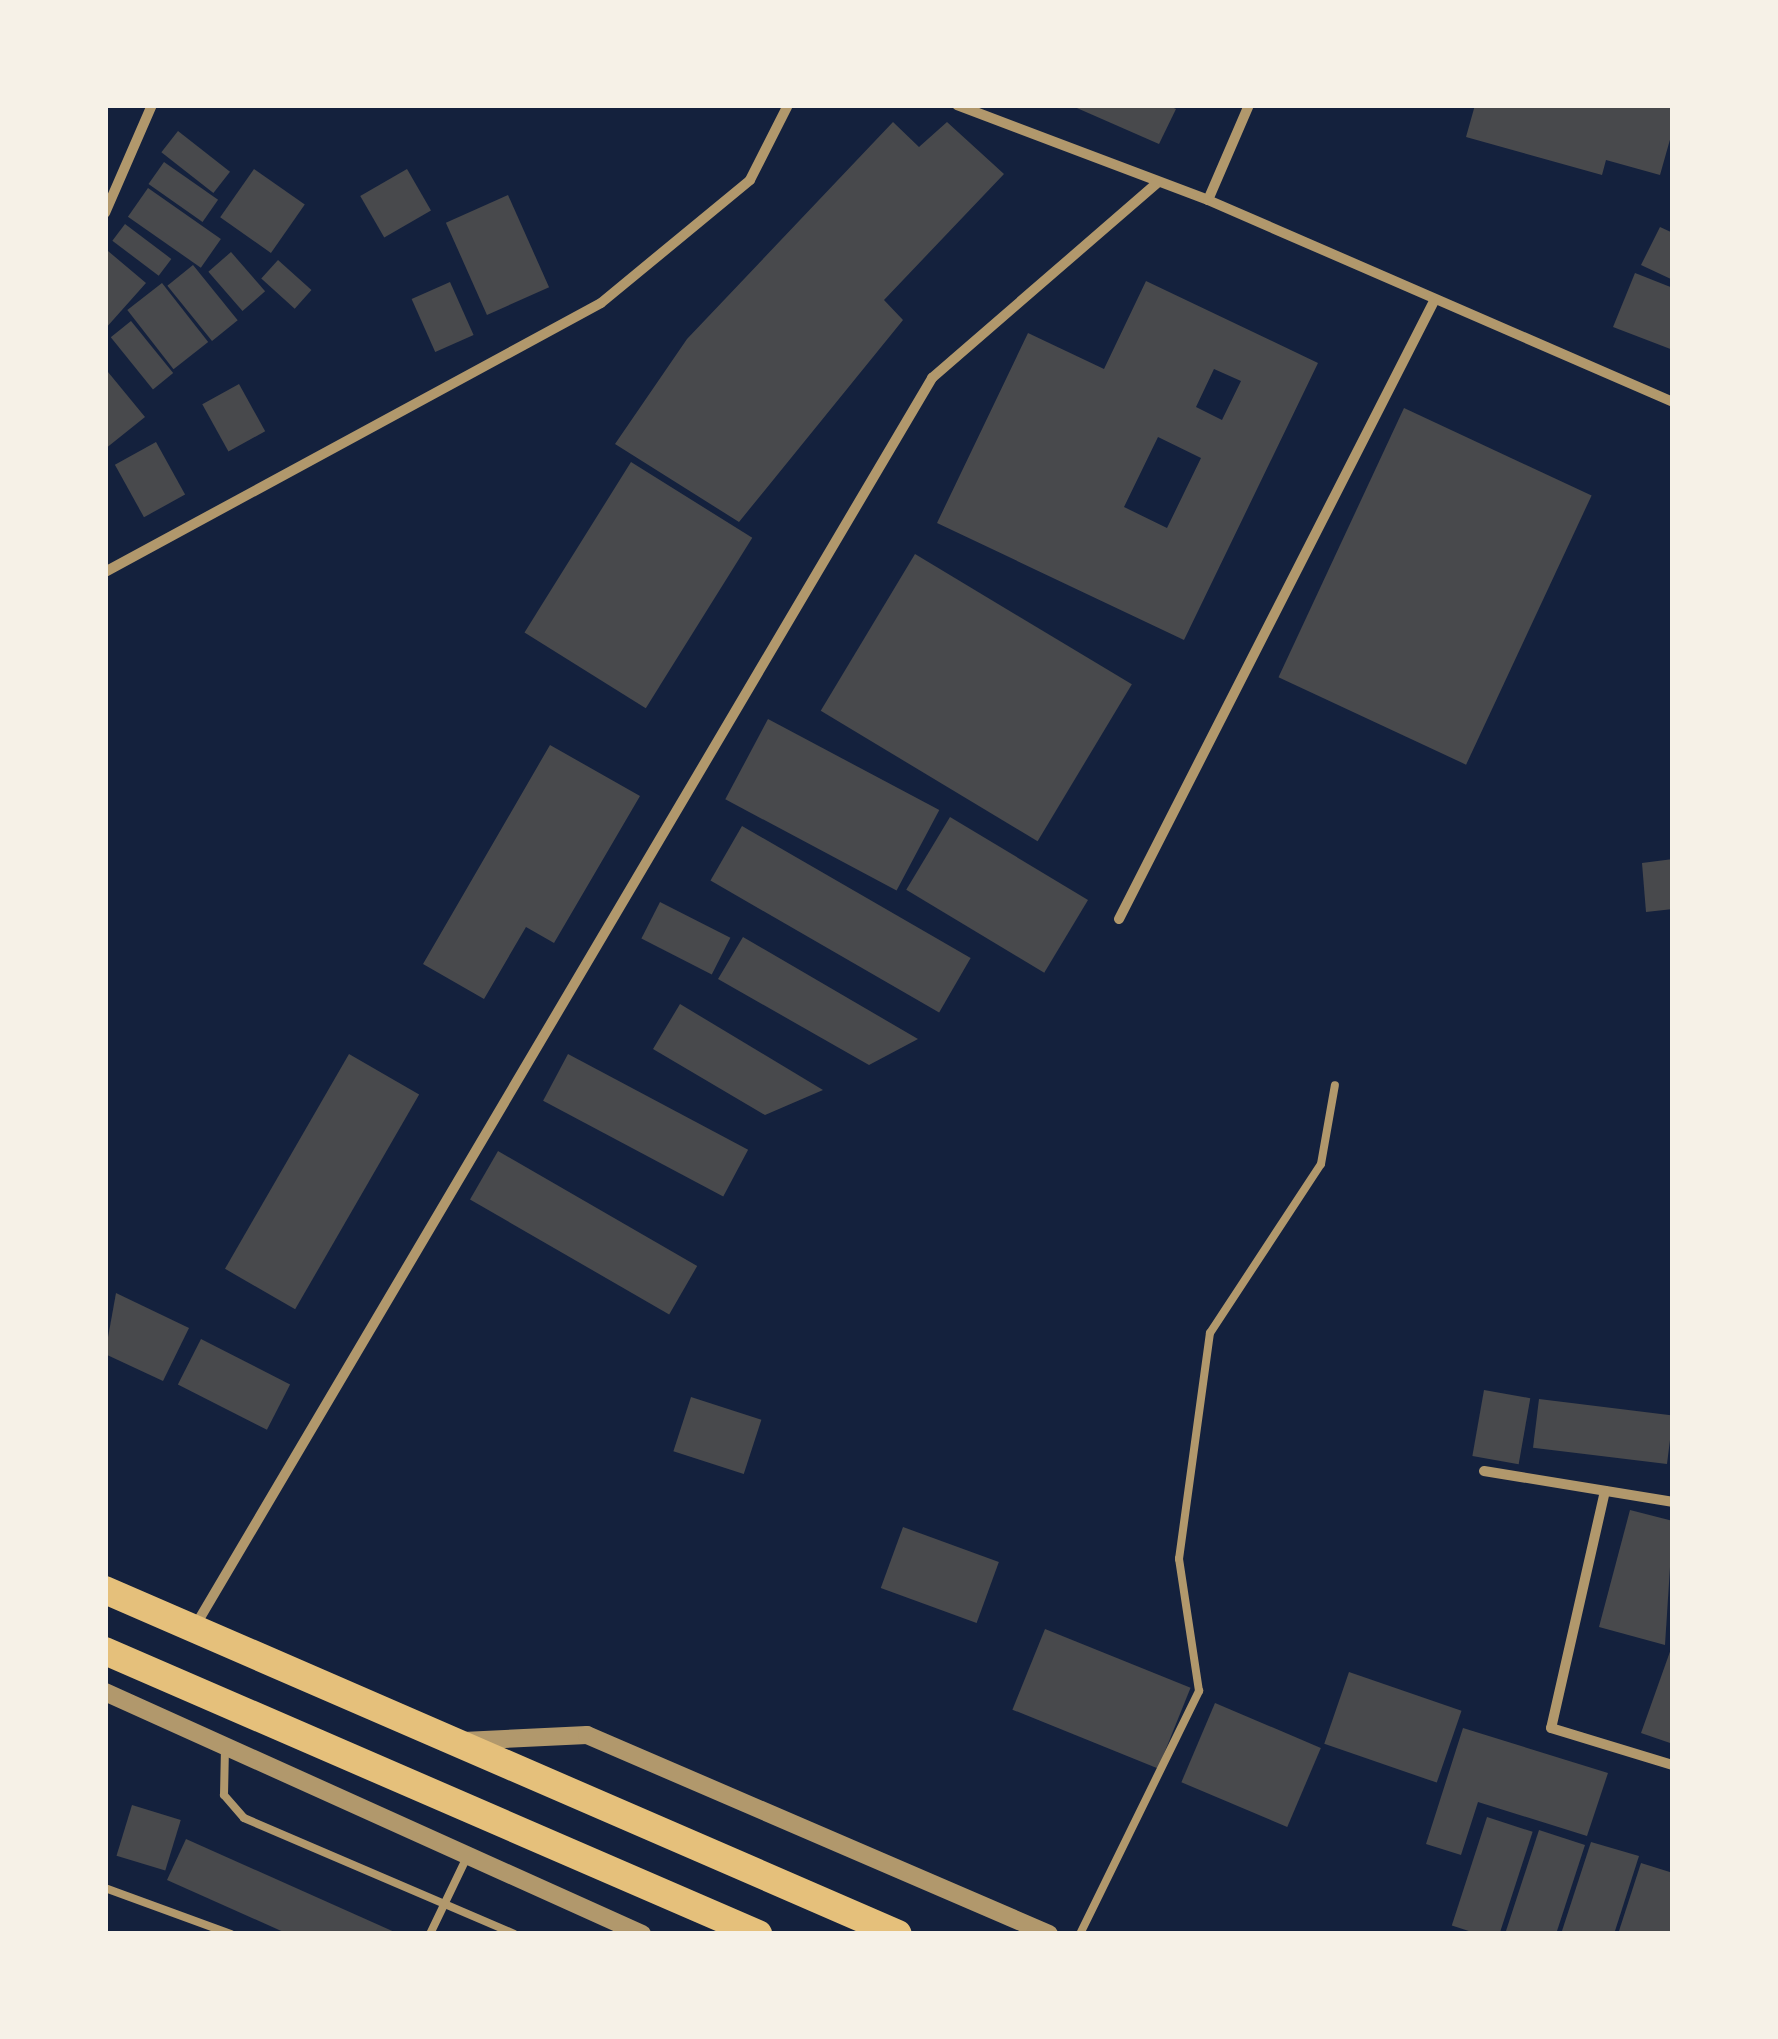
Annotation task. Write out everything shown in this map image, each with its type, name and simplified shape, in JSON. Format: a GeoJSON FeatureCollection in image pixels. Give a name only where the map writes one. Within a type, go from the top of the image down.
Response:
{"type":"FeatureCollection","features":[{"type":"Feature","properties":{"kind":"highway"},"geometry":{"type":"LineString","coordinates":[[105,1590],[898,1934]]}},
{"type":"Feature","properties":{"kind":"highway"},"geometry":{"type":"LineString","coordinates":[[105,1652],[758,1934]]}},
{"type":"Feature","properties":{"kind":"street"},"geometry":{"type":"LineString","coordinates":[[105,213],[152,105]]}},
{"type":"Feature","properties":{"kind":"street"},"geometry":{"type":"LineString","coordinates":[[105,572],[601,303],[750,180],[788,105]]}},
{"type":"Feature","properties":{"kind":"street"},"geometry":{"type":"LineString","coordinates":[[957,105],[1156,184],[1208,200],[1673,402]]}},
{"type":"Feature","properties":{"kind":"street"},"geometry":{"type":"LineString","coordinates":[[1208,200],[1248,105]]}},
{"type":"Feature","properties":{"kind":"street"},"geometry":{"type":"LineString","coordinates":[[194,1628],[932,378],[1156,184]]}},
{"type":"Feature","properties":{"kind":"street"},"geometry":{"type":"LineString","coordinates":[[1119,919],[1434,301]]}},
{"type":"Feature","properties":{"kind":"street"},"geometry":{"type":"LineString","coordinates":[[1484,1471],[1673,1502]]}},
{"type":"Feature","properties":{"kind":"street"},"geometry":{"type":"LineString","coordinates":[[1606,1491],[1550,1728],[1673,1765]]}},
{"type":"Feature","properties":{"kind":"street"},"geometry":{"type":"LineString","coordinates":[[105,1692],[466,1858],[642,1934]]}},
{"type":"Feature","properties":{"kind":"street"},"geometry":{"type":"LineString","coordinates":[[453,1741],[586,1735],[1049,1934]]}},
{"type":"Feature","properties":{"kind":"lane"},"geometry":{"type":"LineString","coordinates":[[1080,1934],[1199,1691],[1179,1559],[1210,1334],[1322,1164],[1335,1085]]}},
{"type":"Feature","properties":{"kind":"lane"},"geometry":{"type":"LineString","coordinates":[[225,1747],[224,1795],[244,1818],[514,1934]]}},
{"type":"Feature","properties":{"kind":"lane"},"geometry":{"type":"LineString","coordinates":[[430,1934],[466,1858]]}},
{"type":"Feature","properties":{"kind":"lane"},"geometry":{"type":"LineString","coordinates":[[105,1888],[231,1934]]}},
{"type":"Feature","properties":{"kind":"building"},"geometry":{"type":"Polygon","coordinates":[[[1070,105],[1167,105],[1176,109],[1159,144],[1070,105]]]}},
{"type":"Feature","properties":{"kind":"building"},"geometry":{"type":"Polygon","coordinates":[[[1475,105],[1673,105],[1673,129],[1660,175],[1606,160],[1602,175],[1466,137],[1475,105]]]}},
{"type":"Feature","properties":{"kind":"building"},"geometry":{"type":"Polygon","coordinates":[[[893,122],[919,147],[947,122],[1004,174],[884,300],[903,320],[739,522],[615,444],[687,339],[893,122]]]}},
{"type":"Feature","properties":{"kind":"building"},"geometry":{"type":"Polygon","coordinates":[[[178,131],[230,172],[213,193],[161,152],[178,131]]]}},
{"type":"Feature","properties":{"kind":"building"},"geometry":{"type":"Polygon","coordinates":[[[164,162],[218,200],[203,222],[149,184],[164,162]]]}},
{"type":"Feature","properties":{"kind":"building"},"geometry":{"type":"Polygon","coordinates":[[[254,169],[305,205],[271,253],[220,217],[254,169]]]}},
{"type":"Feature","properties":{"kind":"building"},"geometry":{"type":"Polygon","coordinates":[[[407,169],[431,211],[384,238],[360,196],[407,169]]]}},
{"type":"Feature","properties":{"kind":"building"},"geometry":{"type":"Polygon","coordinates":[[[148,188],[221,239],[201,268],[128,217],[148,188]]]}},
{"type":"Feature","properties":{"kind":"building"},"geometry":{"type":"Polygon","coordinates":[[[508,195],[549,287],[487,315],[446,223],[508,195]]]}},
{"type":"Feature","properties":{"kind":"building"},"geometry":{"type":"Polygon","coordinates":[[[125,224],[171,259],[159,276],[112,241],[125,224]]]}},
{"type":"Feature","properties":{"kind":"building"},"geometry":{"type":"Polygon","coordinates":[[[1660,227],[1673,233],[1673,280],[1641,265],[1660,227]]]}},
{"type":"Feature","properties":{"kind":"building"},"geometry":{"type":"Polygon","coordinates":[[[108,251],[146,283],[105,329],[105,254],[108,251]]]}},
{"type":"Feature","properties":{"kind":"building"},"geometry":{"type":"Polygon","coordinates":[[[231,252],[265,291],[242,311],[208,272],[231,252]]]}},
{"type":"Feature","properties":{"kind":"building"},"geometry":{"type":"Polygon","coordinates":[[[278,260],[311,290],[295,309],[261,279],[278,260]]]}},
{"type":"Feature","properties":{"kind":"building"},"geometry":{"type":"Polygon","coordinates":[[[193,265],[238,320],[212,341],[167,286],[193,265]]]}},
{"type":"Feature","properties":{"kind":"building"},"geometry":{"type":"Polygon","coordinates":[[[1635,273],[1673,288],[1673,350],[1613,327],[1635,273]]]}},
{"type":"Feature","properties":{"kind":"building"},"geometry":{"type":"Polygon","coordinates":[[[1146,281],[1318,363],[1184,640],[937,523],[1028,333],[1104,369],[1146,281]],[[1214,369],[1196,407],[1222,420],[1241,381],[1214,369]],[[1158,437],[1124,507],[1167,528],[1201,458],[1158,437]]]}},
{"type":"Feature","properties":{"kind":"building"},"geometry":{"type":"Polygon","coordinates":[[[450,282],[474,335],[435,352],[412,299],[450,282]]]}},
{"type":"Feature","properties":{"kind":"building"},"geometry":{"type":"Polygon","coordinates":[[[162,283],[208,342],[174,369],[127,310],[162,283]]]}},
{"type":"Feature","properties":{"kind":"building"},"geometry":{"type":"Polygon","coordinates":[[[131,321],[173,373],[153,389],[111,337],[131,321]]]}},
{"type":"Feature","properties":{"kind":"building"},"geometry":{"type":"Polygon","coordinates":[[[108,372],[145,417],[105,449],[105,374],[108,372]]]}},
{"type":"Feature","properties":{"kind":"building"},"geometry":{"type":"Polygon","coordinates":[[[239,384],[265,431],[228,452],[202,404],[239,384]]]}},
{"type":"Feature","properties":{"kind":"building"},"geometry":{"type":"Polygon","coordinates":[[[1404,408],[1592,495],[1466,765],[1278,677],[1404,408]]]}},
{"type":"Feature","properties":{"kind":"building"},"geometry":{"type":"Polygon","coordinates":[[[156,442],[185,494],[144,517],[115,465],[156,442]]]}},
{"type":"Feature","properties":{"kind":"building"},"geometry":{"type":"Polygon","coordinates":[[[631,462],[752,538],[646,708],[524,632],[631,462]]]}},
{"type":"Feature","properties":{"kind":"building"},"geometry":{"type":"Polygon","coordinates":[[[915,554],[1132,684],[1038,841],[821,711],[915,554]]]}},
{"type":"Feature","properties":{"kind":"building"},"geometry":{"type":"Polygon","coordinates":[[[768,719],[939,810],[897,890],[725,799],[768,719]]]}},
{"type":"Feature","properties":{"kind":"building"},"geometry":{"type":"Polygon","coordinates":[[[550,745],[640,796],[554,943],[526,927],[484,999],[423,964],[550,745]]]}},
{"type":"Feature","properties":{"kind":"building"},"geometry":{"type":"Polygon","coordinates":[[[950,817],[1088,900],[1044,973],[906,890],[950,817]]]}},
{"type":"Feature","properties":{"kind":"building"},"geometry":{"type":"Polygon","coordinates":[[[742,826],[971,958],[939,1013],[710,881],[742,826]]]}},
{"type":"Feature","properties":{"kind":"building"},"geometry":{"type":"Polygon","coordinates":[[[1673,859],[1673,909],[1646,912],[1642,863],[1673,859]]]}},
{"type":"Feature","properties":{"kind":"building"},"geometry":{"type":"Polygon","coordinates":[[[660,902],[730,938],[712,974],[641,939],[660,902]]]}},
{"type":"Feature","properties":{"kind":"building"},"geometry":{"type":"Polygon","coordinates":[[[743,937],[918,1039],[869,1065],[718,979],[743,937]]]}},
{"type":"Feature","properties":{"kind":"building"},"geometry":{"type":"Polygon","coordinates":[[[680,1004],[823,1090],[765,1115],[653,1049],[680,1004]]]}},
{"type":"Feature","properties":{"kind":"building"},"geometry":{"type":"Polygon","coordinates":[[[349,1054],[419,1094],[295,1309],[225,1269],[349,1054]]]}},
{"type":"Feature","properties":{"kind":"building"},"geometry":{"type":"Polygon","coordinates":[[[568,1054],[748,1150],[723,1197],[543,1101],[568,1054]]]}},
{"type":"Feature","properties":{"kind":"building"},"geometry":{"type":"Polygon","coordinates":[[[498,1151],[697,1266],[669,1314],[470,1199],[498,1151]]]}},
{"type":"Feature","properties":{"kind":"building"},"geometry":{"type":"Polygon","coordinates":[[[116,1293],[189,1328],[163,1381],[105,1354],[116,1293]]]}},
{"type":"Feature","properties":{"kind":"building"},"geometry":{"type":"Polygon","coordinates":[[[201,1339],[290,1384],[267,1430],[178,1384],[201,1339]]]}},
{"type":"Feature","properties":{"kind":"building"},"geometry":{"type":"Polygon","coordinates":[[[1484,1390],[1530,1398],[1519,1464],[1472,1456],[1484,1390]]]}},
{"type":"Feature","properties":{"kind":"building"},"geometry":{"type":"Polygon","coordinates":[[[691,1397],[761,1420],[744,1474],[673,1451],[691,1397]]]}},
{"type":"Feature","properties":{"kind":"building"},"geometry":{"type":"Polygon","coordinates":[[[1539,1399],[1673,1415],[1667,1464],[1533,1448],[1539,1399]]]}},
{"type":"Feature","properties":{"kind":"building"},"geometry":{"type":"Polygon","coordinates":[[[1630,1510],[1673,1521],[1665,1645],[1599,1627],[1630,1510]]]}},
{"type":"Feature","properties":{"kind":"building"},"geometry":{"type":"Polygon","coordinates":[[[903,1527],[999,1562],[977,1623],[881,1588],[903,1527]]]}},
{"type":"Feature","properties":{"kind":"building"},"geometry":{"type":"Polygon","coordinates":[[[1045,1629],[1191,1688],[1158,1768],[1012,1710],[1045,1629]]]}},
{"type":"Feature","properties":{"kind":"building"},"geometry":{"type":"Polygon","coordinates":[[[1673,1646],[1673,1744],[1641,1733],[1673,1646]]]}},
{"type":"Feature","properties":{"kind":"building"},"geometry":{"type":"Polygon","coordinates":[[[1349,1672],[1462,1711],[1437,1783],[1324,1744],[1349,1672]]]}},
{"type":"Feature","properties":{"kind":"building"},"geometry":{"type":"Polygon","coordinates":[[[1215,1703],[1321,1748],[1287,1827],[1181,1782],[1215,1703]]]}},
{"type":"Feature","properties":{"kind":"building"},"geometry":{"type":"Polygon","coordinates":[[[1463,1728],[1608,1773],[1587,1836],[1478,1802],[1461,1855],[1426,1844],[1463,1728]]]}},
{"type":"Feature","properties":{"kind":"building"},"geometry":{"type":"Polygon","coordinates":[[[132,1805],[181,1820],[165,1871],[117,1856],[132,1805]]]}},
{"type":"Feature","properties":{"kind":"building"},"geometry":{"type":"Polygon","coordinates":[[[1487,1817],[1533,1832],[1499,1934],[1478,1934],[1452,1925],[1487,1817]]]}},
{"type":"Feature","properties":{"kind":"building"},"geometry":{"type":"Polygon","coordinates":[[[1539,1830],[1585,1845],[1556,1934],[1505,1934],[1539,1830]]]}},
{"type":"Feature","properties":{"kind":"building"},"geometry":{"type":"Polygon","coordinates":[[[186,1839],[399,1934],[288,1934],[167,1880],[186,1839]]]}},
{"type":"Feature","properties":{"kind":"building"},"geometry":{"type":"Polygon","coordinates":[[[1591,1842],[1639,1856],[1614,1934],[1561,1934],[1591,1842]]]}},
{"type":"Feature","properties":{"kind":"building"},"geometry":{"type":"Polygon","coordinates":[[[1641,1863],[1673,1873],[1673,1934],[1618,1934],[1641,1863]]]}}]}
